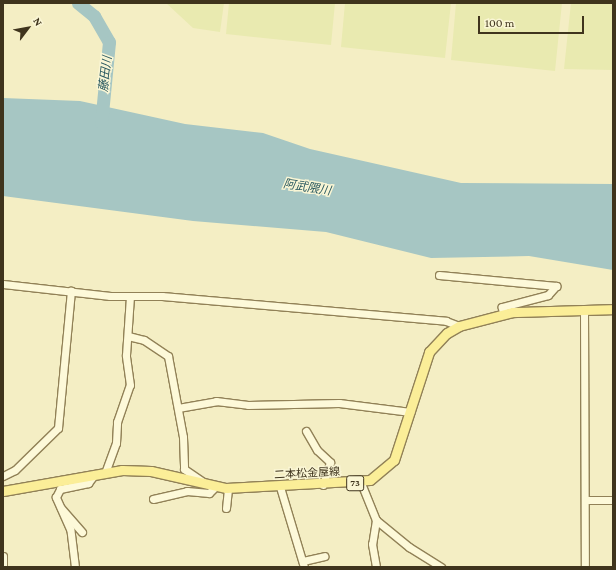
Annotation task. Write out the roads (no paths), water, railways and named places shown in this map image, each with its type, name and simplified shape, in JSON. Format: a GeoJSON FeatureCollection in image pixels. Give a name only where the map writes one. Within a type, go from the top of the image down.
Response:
{"type":"FeatureCollection","features":[{"type":"Feature","properties":{"kind":"main road","name":"二本松金屋線"},"geometry":{"type":"LineString","coordinates":[[3,491],[95,474],[151,471],[228,488],[361,483],[379,475],[394,460],[429,352],[441,337],[459,326],[503,314],[584,309],[613,309]]}},
{"type":"Feature","properties":{"kind":"street"},"geometry":{"type":"LineString","coordinates":[[439,275],[556,286],[553,293],[548,295],[502,307],[503,314]]}},
{"type":"Feature","properties":{"kind":"street"},"geometry":{"type":"LineString","coordinates":[[3,284],[130,296],[446,321],[459,326]]}},
{"type":"Feature","properties":{"kind":"street"},"geometry":{"type":"LineString","coordinates":[[3,476],[15,470],[58,428],[71,291]]}},
{"type":"Feature","properties":{"kind":"street"},"geometry":{"type":"LineString","coordinates":[[105,473],[116,443],[117,422],[130,385],[126,355],[130,296]]}},
{"type":"Feature","properties":{"kind":"street"},"geometry":{"type":"LineString","coordinates":[[584,309],[585,567]]}},
{"type":"Feature","properties":{"kind":"street"},"geometry":{"type":"LineString","coordinates":[[128,336],[144,340],[168,356],[178,408],[184,469],[206,484]]}},
{"type":"Feature","properties":{"kind":"street"},"geometry":{"type":"LineString","coordinates":[[178,408],[216,401],[248,405],[338,403],[410,412]]}},
{"type":"Feature","properties":{"kind":"street"},"geometry":{"type":"LineString","coordinates":[[306,431],[317,450],[330,462],[323,485]]}},
{"type":"Feature","properties":{"kind":"street"},"geometry":{"type":"LineString","coordinates":[[75,567],[70,528],[55,500],[58,491],[88,483],[95,474]]}},
{"type":"Feature","properties":{"kind":"street"},"geometry":{"type":"LineString","coordinates":[[361,483],[376,520],[433,565],[441,567]]}},
{"type":"Feature","properties":{"kind":"street"},"geometry":{"type":"LineString","coordinates":[[153,499],[166,493],[186,491],[209,493],[216,486]]}},
{"type":"Feature","properties":{"kind":"street"},"geometry":{"type":"LineString","coordinates":[[280,487],[303,564],[324,556]]}},
{"type":"Feature","properties":{"kind":"street"},"geometry":{"type":"LineString","coordinates":[[226,508],[228,488]]}},
{"type":"Feature","properties":{"kind":"street"},"geometry":{"type":"LineString","coordinates":[[585,500],[613,500]]}},
{"type":"Feature","properties":{"kind":"street"},"geometry":{"type":"LineString","coordinates":[[59,507],[82,532]]}},
{"type":"Feature","properties":{"kind":"street"},"geometry":{"type":"LineString","coordinates":[[376,520],[372,544],[376,567]]}},
{"type":"Feature","properties":{"kind":"street"},"geometry":{"type":"LineString","coordinates":[[3,556],[3,567]]}},
{"type":"Feature","properties":{"kind":"water","name":"阿武隈川"},"geometry":{"type":"Polygon","coordinates":[[[3,98],[80,101],[185,124],[263,133],[310,149],[461,183],[613,184],[613,270],[529,256],[431,258],[326,232],[193,221],[3,196],[3,98]]]}},
{"type":"Feature","properties":{"kind":"waterway","name":"藤田川"},"geometry":{"type":"LineString","coordinates":[[78,3],[94,16],[109,42],[101,123]]}}]}
